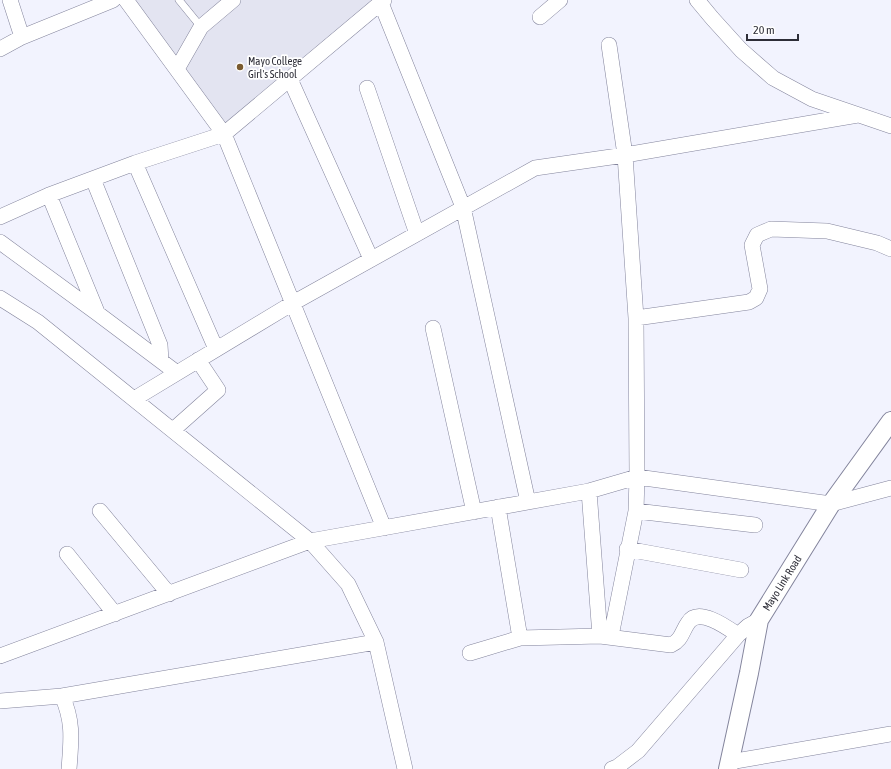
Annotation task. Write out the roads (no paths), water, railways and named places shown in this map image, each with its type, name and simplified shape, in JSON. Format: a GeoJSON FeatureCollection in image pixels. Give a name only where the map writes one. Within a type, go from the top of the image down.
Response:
{"type":"FeatureCollection","features":[{"type":"Feature","properties":{"kind":"street"},"geometry":{"type":"LineString","coordinates":[[10,0],[22,37]]}},
{"type":"Feature","properties":{"kind":"street"},"geometry":{"type":"LineString","coordinates":[[0,49],[22,37],[113,0]]}},
{"type":"Feature","properties":{"kind":"street"},"geometry":{"type":"LineString","coordinates":[[126,0],[224,134],[384,528]]}},
{"type":"Feature","properties":{"kind":"street"},"geometry":{"type":"LineString","coordinates":[[177,69],[201,27],[233,0]]}},
{"type":"Feature","properties":{"kind":"street"},"geometry":{"type":"LineString","coordinates":[[540,17],[560,0]]}},
{"type":"Feature","properties":{"kind":"street"},"geometry":{"type":"LineString","coordinates":[[697,0],[741,50],[773,78],[812,99],[891,126]]}},
{"type":"Feature","properties":{"kind":"street"},"geometry":{"type":"LineString","coordinates":[[0,217],[49,195],[224,134],[382,1],[464,207],[528,502]]}},
{"type":"Feature","properties":{"kind":"street"},"geometry":{"type":"LineString","coordinates":[[605,636],[628,549],[636,511],[637,477],[636,318],[625,155],[609,45]]}},
{"type":"Feature","properties":{"kind":"street"},"geometry":{"type":"LineString","coordinates":[[290,79],[371,259]]}},
{"type":"Feature","properties":{"kind":"street"},"geometry":{"type":"LineString","coordinates":[[366,88],[417,234]]}},
{"type":"Feature","properties":{"kind":"street"},"geometry":{"type":"LineString","coordinates":[[134,399],[293,303],[535,168],[625,155],[858,115]]}},
{"type":"Feature","properties":{"kind":"street"},"geometry":{"type":"LineString","coordinates":[[135,164],[216,349]]}},
{"type":"Feature","properties":{"kind":"street"},"geometry":{"type":"LineString","coordinates":[[93,179],[160,345],[161,361]]}},
{"type":"Feature","properties":{"kind":"street"},"geometry":{"type":"LineString","coordinates":[[49,195],[97,313]]}},
{"type":"Feature","properties":{"kind":"street"},"geometry":{"type":"LineString","coordinates":[[636,318],[749,302],[756,298],[760,289],[752,245],[756,235],[771,228],[827,231],[877,243],[891,249]]}},
{"type":"Feature","properties":{"kind":"street"},"geometry":{"type":"LineString","coordinates":[[0,242],[177,373]]}},
{"type":"Feature","properties":{"kind":"street"},"geometry":{"type":"LineString","coordinates":[[0,298],[38,322],[310,541],[348,584],[376,642],[405,769]]}},
{"type":"Feature","properties":{"kind":"street"},"geometry":{"type":"LineString","coordinates":[[433,328],[474,512]]}},
{"type":"Feature","properties":{"kind":"street"},"geometry":{"type":"LineString","coordinates":[[173,430],[218,390],[198,360]]}},
{"type":"Feature","properties":{"kind":"street","name":"Mayo Link Road"},"geometry":{"type":"LineString","coordinates":[[729,765],[759,620],[831,504],[891,421]]}},
{"type":"Feature","properties":{"kind":"street"},"geometry":{"type":"LineString","coordinates":[[0,656],[310,541],[589,491],[637,477],[831,504],[891,488]]}},
{"type":"Feature","properties":{"kind":"street"},"geometry":{"type":"LineString","coordinates":[[589,491],[605,636]]}},
{"type":"Feature","properties":{"kind":"street"},"geometry":{"type":"LineString","coordinates":[[498,508],[520,638]]}},
{"type":"Feature","properties":{"kind":"street"},"geometry":{"type":"LineString","coordinates":[[100,510],[169,594]]}},
{"type":"Feature","properties":{"kind":"street"},"geometry":{"type":"LineString","coordinates":[[636,511],[755,525]]}},
{"type":"Feature","properties":{"kind":"street"},"geometry":{"type":"LineString","coordinates":[[628,549],[741,570]]}},
{"type":"Feature","properties":{"kind":"street"},"geometry":{"type":"LineString","coordinates":[[67,554],[114,614]]}},
{"type":"Feature","properties":{"kind":"street"},"geometry":{"type":"LineString","coordinates":[[470,653],[520,638],[605,636],[672,645],[681,638],[688,622],[691,619],[702,617],[715,621],[738,635]]}},
{"type":"Feature","properties":{"kind":"street"},"geometry":{"type":"LineString","coordinates":[[612,769],[617,767],[638,751],[738,635],[748,626],[759,620]]}},
{"type":"Feature","properties":{"kind":"street"},"geometry":{"type":"LineString","coordinates":[[0,701],[62,696],[376,642]]}},
{"type":"Feature","properties":{"kind":"street"},"geometry":{"type":"LineString","coordinates":[[62,696],[68,710],[71,726],[69,769]]}},
{"type":"Feature","properties":{"kind":"street"},"geometry":{"type":"LineString","coordinates":[[729,765],[891,734]]}},
{"type":"Feature","properties":{"kind":"lane"},"geometry":{"type":"LineString","coordinates":[[179,0],[201,27]]}},
{"type":"Feature","properties":{"kind":"place","name":"Mayo College Girl's School"},"geometry":{"type":"Point","coordinates":[240,67]}}]}
